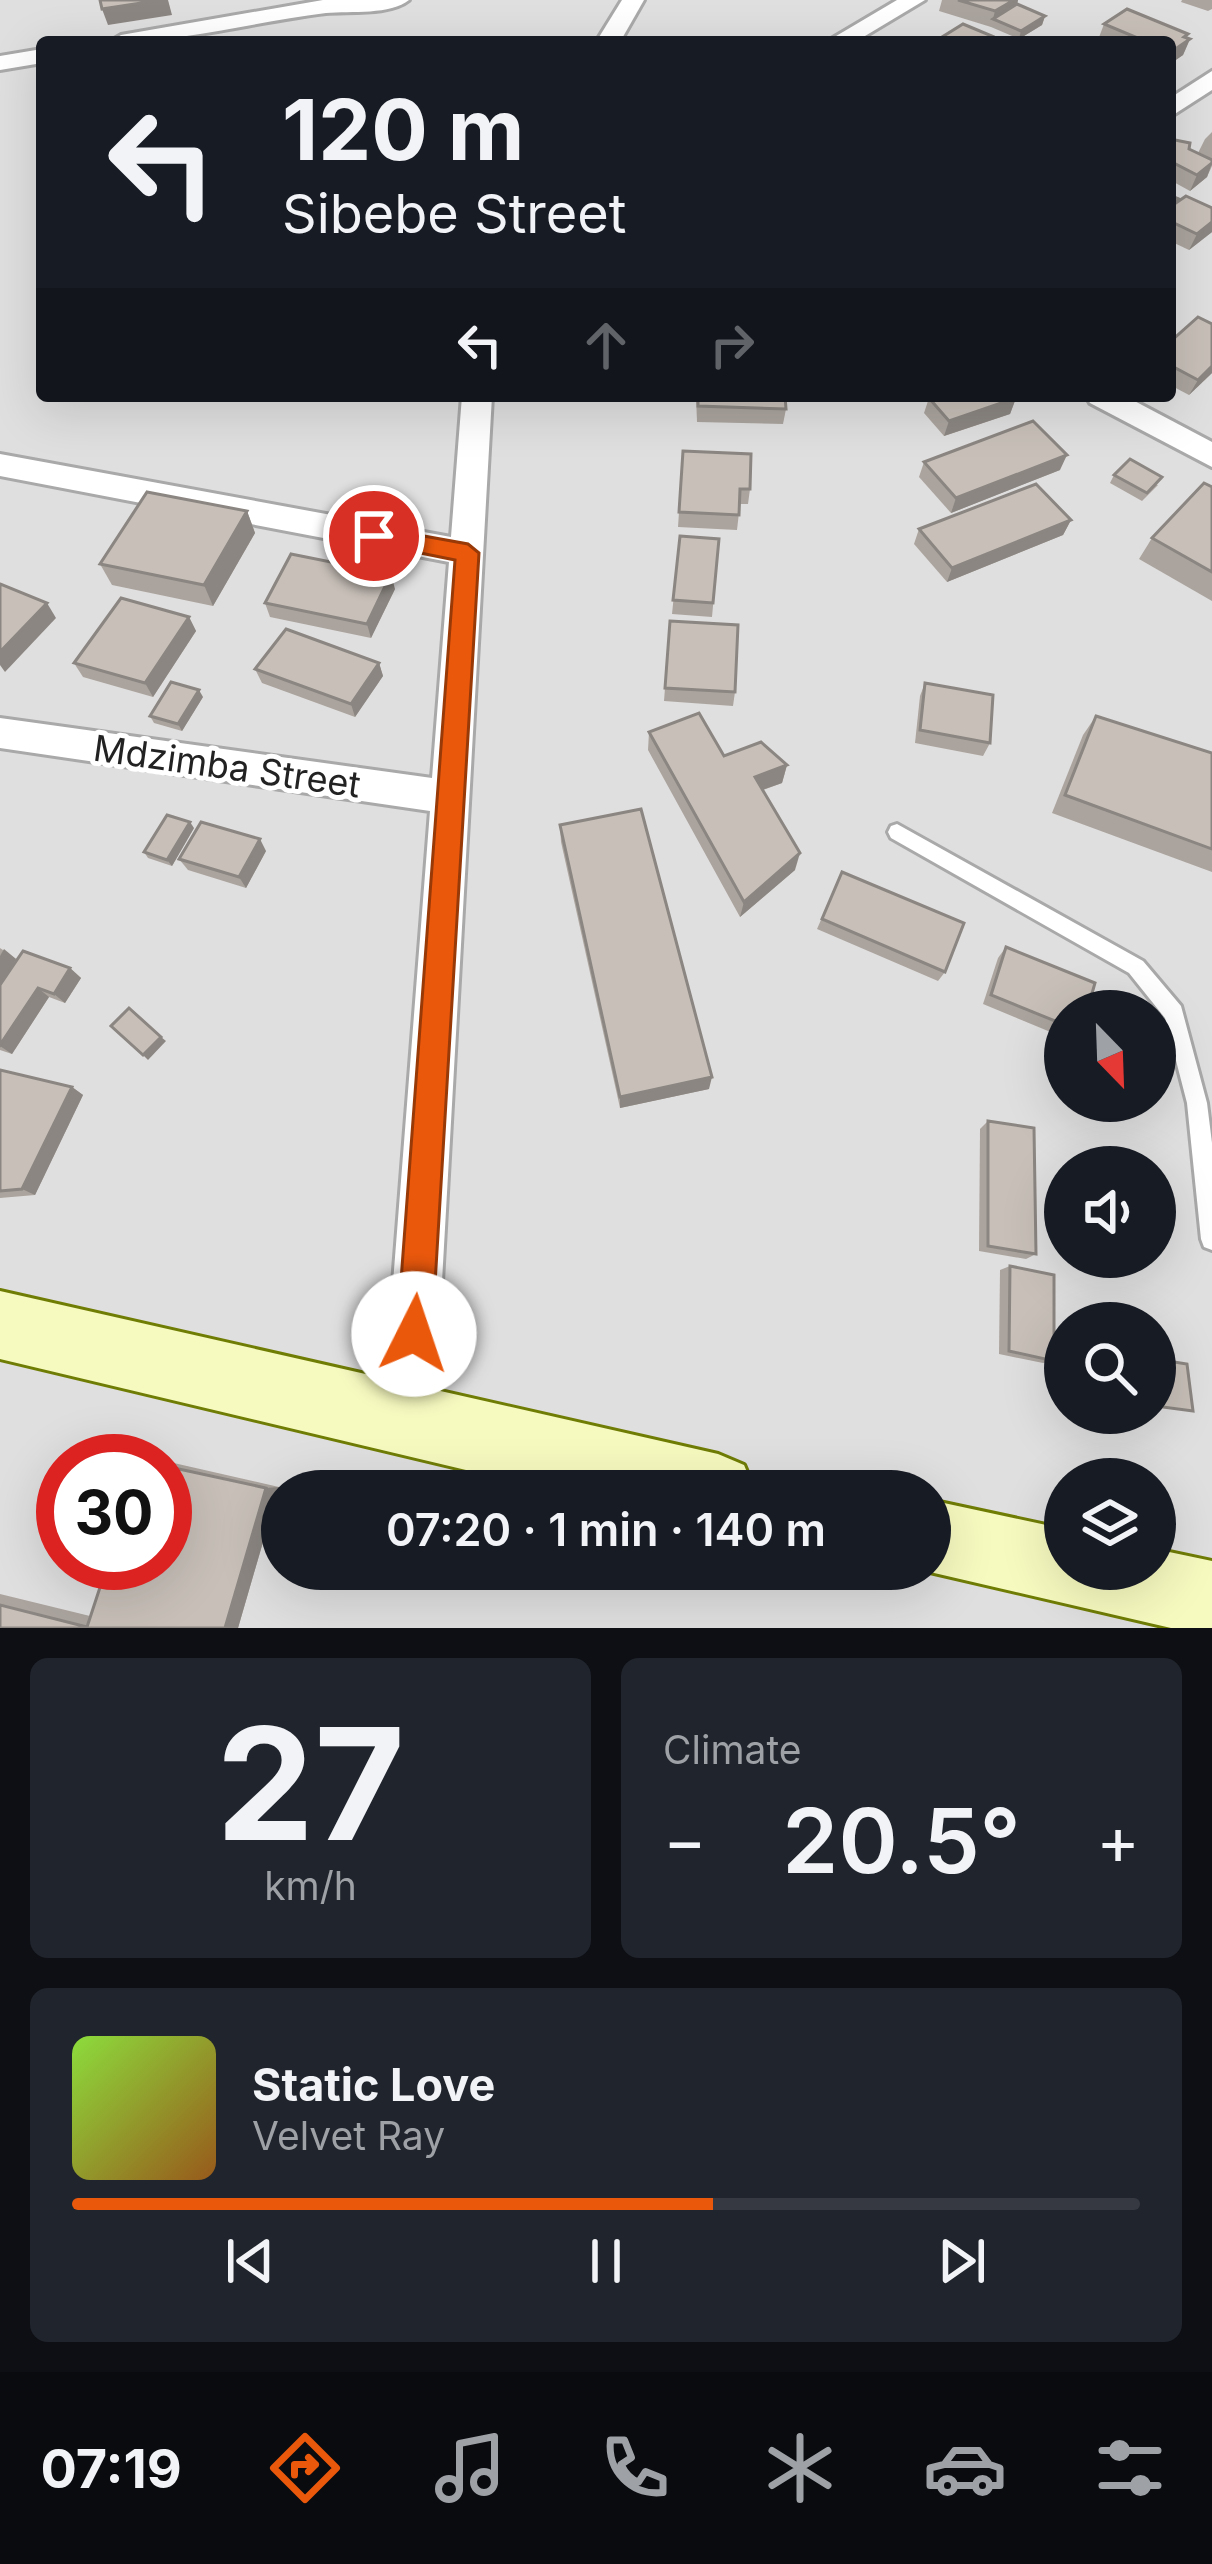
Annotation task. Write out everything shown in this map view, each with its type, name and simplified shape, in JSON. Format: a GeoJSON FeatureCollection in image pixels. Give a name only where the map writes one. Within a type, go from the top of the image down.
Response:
{"type":"FeatureCollection","features":[{"type":"Feature","properties":{"kind":"main road"},"geometry":{"type":"LineString","coordinates":[[0,1325],[622,1470]]}},
{"type":"Feature","properties":{"kind":"main road"},"geometry":{"type":"LineString","coordinates":[[951,1543],[1044,1562]]}},
{"type":"Feature","properties":{"kind":"main road"},"geometry":{"type":"LineString","coordinates":[[1171,1590],[1212,1599]]}},
{"type":"Feature","properties":{"kind":"street"},"geometry":{"type":"LineString","coordinates":[[152,36],[323,3],[398,0]]}},
{"type":"Feature","properties":{"kind":"street"},"geometry":{"type":"LineString","coordinates":[[611,36],[632,0]]}},
{"type":"Feature","properties":{"kind":"street"},"geometry":{"type":"LineString","coordinates":[[849,36],[914,0]]}},
{"type":"Feature","properties":{"kind":"street"},"geometry":{"type":"LineString","coordinates":[[0,63],[36,57]]}},
{"type":"Feature","properties":{"kind":"street"},"geometry":{"type":"LineString","coordinates":[[1176,105],[1212,78]]}},
{"type":"Feature","properties":{"kind":"street"},"geometry":{"type":"LineString","coordinates":[[408,1423],[477,402]]}},
{"type":"Feature","properties":{"kind":"street"},"geometry":{"type":"LineString","coordinates":[[1112,402],[1212,456]]}},
{"type":"Feature","properties":{"kind":"street"},"geometry":{"type":"LineString","coordinates":[[0,465],[468,553]]}},
{"type":"Feature","properties":{"kind":"street","name":"Mdzimba Street"},"geometry":{"type":"LineString","coordinates":[[0,733],[453,798]]}},
{"type":"Feature","properties":{"kind":"lane"},"geometry":{"type":"LineString","coordinates":[[897,832],[1136,967],[1174,1013],[1197,1103],[1212,1239]]}},
{"type":"Feature","properties":{"kind":"shaded area"},"geometry":{"type":"Polygon","coordinates":[[[0,0],[1212,0],[1212,1628],[0,1628],[0,0]]]}},
{"type":"Feature","properties":{"kind":"building"},"geometry":{"type":"Polygon","coordinates":[[[100,0],[161,0],[102,9],[100,0]]]}},
{"type":"Feature","properties":{"kind":"building"},"geometry":{"type":"Polygon","coordinates":[[[958,0],[1014,0],[995,11],[958,0]]]}},
{"type":"Feature","properties":{"kind":"building"},"geometry":{"type":"Polygon","coordinates":[[[1017,4],[1045,16],[1021,31],[993,19],[1017,4]]]}},
{"type":"Feature","properties":{"kind":"building"},"geometry":{"type":"Polygon","coordinates":[[[1127,9],[1188,34],[1184,37],[1190,39],[1176,49],[1176,36],[1133,36],[1104,24],[1127,9]]]}},
{"type":"Feature","properties":{"kind":"building"},"geometry":{"type":"Polygon","coordinates":[[[963,24],[992,36],[944,36],[963,24]]]}},
{"type":"Feature","properties":{"kind":"building"},"geometry":{"type":"Polygon","coordinates":[[[1176,140],[1190,143],[1189,149],[1212,160],[1197,175],[1176,164],[1176,140]]]}},
{"type":"Feature","properties":{"kind":"building"},"geometry":{"type":"Polygon","coordinates":[[[1186,196],[1212,208],[1212,222],[1197,234],[1176,224],[1176,203],[1186,196]]]}},
{"type":"Feature","properties":{"kind":"building"},"geometry":{"type":"Polygon","coordinates":[[[1198,317],[1212,324],[1212,366],[1198,380],[1176,368],[1176,337],[1198,317]]]}},
{"type":"Feature","properties":{"kind":"building"},"geometry":{"type":"Polygon","coordinates":[[[698,402],[785,402],[786,409],[698,406],[698,402]]]}},
{"type":"Feature","properties":{"kind":"building"},"geometry":{"type":"Polygon","coordinates":[[[932,402],[1004,402],[949,421],[932,402]]]}},
{"type":"Feature","properties":{"kind":"building"},"geometry":{"type":"Polygon","coordinates":[[[1033,421],[1067,455],[956,498],[924,462],[1033,421]]]}},
{"type":"Feature","properties":{"kind":"building"},"geometry":{"type":"Polygon","coordinates":[[[683,451],[751,454],[750,489],[740,489],[739,515],[679,512],[683,451]]]}},
{"type":"Feature","properties":{"kind":"building"},"geometry":{"type":"Polygon","coordinates":[[[1130,459],[1162,477],[1147,493],[1114,475],[1130,459]]]}},
{"type":"Feature","properties":{"kind":"building"},"geometry":{"type":"Polygon","coordinates":[[[1204,483],[1212,487],[1212,572],[1152,538],[1204,483]]]}},
{"type":"Feature","properties":{"kind":"building"},"geometry":{"type":"Polygon","coordinates":[[[1036,484],[1071,520],[952,568],[919,529],[1036,484]]]}},
{"type":"Feature","properties":{"kind":"building"},"geometry":{"type":"Polygon","coordinates":[[[147,492],[247,511],[204,585],[100,564],[147,492]]]}},
{"type":"Feature","properties":{"kind":"building"},"geometry":{"type":"Polygon","coordinates":[[[680,536],[719,539],[713,603],[673,600],[680,536]]]}},
{"type":"Feature","properties":{"kind":"building"},"geometry":{"type":"Polygon","coordinates":[[[291,554],[391,574],[367,624],[265,603],[291,554]]]}},
{"type":"Feature","properties":{"kind":"building"},"geometry":{"type":"Polygon","coordinates":[[[0,584],[47,603],[0,652],[0,584]]]}},
{"type":"Feature","properties":{"kind":"building"},"geometry":{"type":"Polygon","coordinates":[[[121,598],[189,617],[145,683],[74,663],[121,598]]]}},
{"type":"Feature","properties":{"kind":"building"},"geometry":{"type":"Polygon","coordinates":[[[670,621],[738,625],[735,692],[665,688],[670,621]]]}},
{"type":"Feature","properties":{"kind":"building"},"geometry":{"type":"Polygon","coordinates":[[[286,629],[379,663],[351,704],[255,669],[286,629]]]}},
{"type":"Feature","properties":{"kind":"building"},"geometry":{"type":"Polygon","coordinates":[[[171,682],[199,690],[178,724],[150,716],[171,682]]]}},
{"type":"Feature","properties":{"kind":"building"},"geometry":{"type":"Polygon","coordinates":[[[925,683],[993,695],[990,743],[920,730],[925,683]]]}},
{"type":"Feature","properties":{"kind":"building"},"geometry":{"type":"Polygon","coordinates":[[[699,713],[724,756],[761,742],[787,765],[755,777],[800,853],[744,902],[649,732],[699,713]]]}},
{"type":"Feature","properties":{"kind":"building"},"geometry":{"type":"Polygon","coordinates":[[[1096,716],[1212,753],[1212,849],[1065,795],[1096,716]]]}},
{"type":"Feature","properties":{"kind":"building"},"geometry":{"type":"Polygon","coordinates":[[[641,809],[712,1077],[620,1097],[560,825],[641,809]]]}},
{"type":"Feature","properties":{"kind":"building"},"geometry":{"type":"Polygon","coordinates":[[[167,815],[190,822],[167,860],[144,852],[167,815]]]}},
{"type":"Feature","properties":{"kind":"building"},"geometry":{"type":"Polygon","coordinates":[[[201,822],[260,839],[239,877],[179,859],[201,822]]]}},
{"type":"Feature","properties":{"kind":"building"},"geometry":{"type":"Polygon","coordinates":[[[842,872],[964,923],[945,972],[822,919],[842,872]]]}},
{"type":"Feature","properties":{"kind":"building"},"geometry":{"type":"Polygon","coordinates":[[[1006,947],[1095,983],[1093,990],[1044,990],[1044,1016],[991,995],[1006,947]]]}},
{"type":"Feature","properties":{"kind":"building"},"geometry":{"type":"Polygon","coordinates":[[[23,951],[70,968],[54,994],[38,988],[0,1045],[0,985],[23,951]]]}},
{"type":"Feature","properties":{"kind":"building"},"geometry":{"type":"Polygon","coordinates":[[[129,1008],[161,1037],[143,1055],[111,1026],[129,1008]]]}},
{"type":"Feature","properties":{"kind":"building"},"geometry":{"type":"Polygon","coordinates":[[[0,1070],[72,1087],[22,1189],[0,1191],[0,1070]]]}},
{"type":"Feature","properties":{"kind":"building"},"geometry":{"type":"Polygon","coordinates":[[[988,1121],[1034,1128],[1036,1254],[988,1246],[988,1121]]]}},
{"type":"Feature","properties":{"kind":"building"},"geometry":{"type":"Polygon","coordinates":[[[1010,1266],[1054,1278],[1054,1302],[1044,1302],[1044,1359],[1009,1351],[1010,1266]]]}},
{"type":"Feature","properties":{"kind":"building"},"geometry":{"type":"Polygon","coordinates":[[[1176,1362],[1187,1364],[1193,1411],[1176,1409],[1176,1362]]]}},
{"type":"Feature","properties":{"kind":"building"},"geometry":{"type":"Polygon","coordinates":[[[192,1472],[261,1487],[261,1505],[225,1628],[0,1628],[0,1605],[87,1627],[99,1590],[192,1590],[192,1472]]]}},
{"type":"Feature","properties":{"kind":"route"},"geometry":{"type":"LineString","coordinates":[[374,536],[468,553],[414,1334]]}}]}
